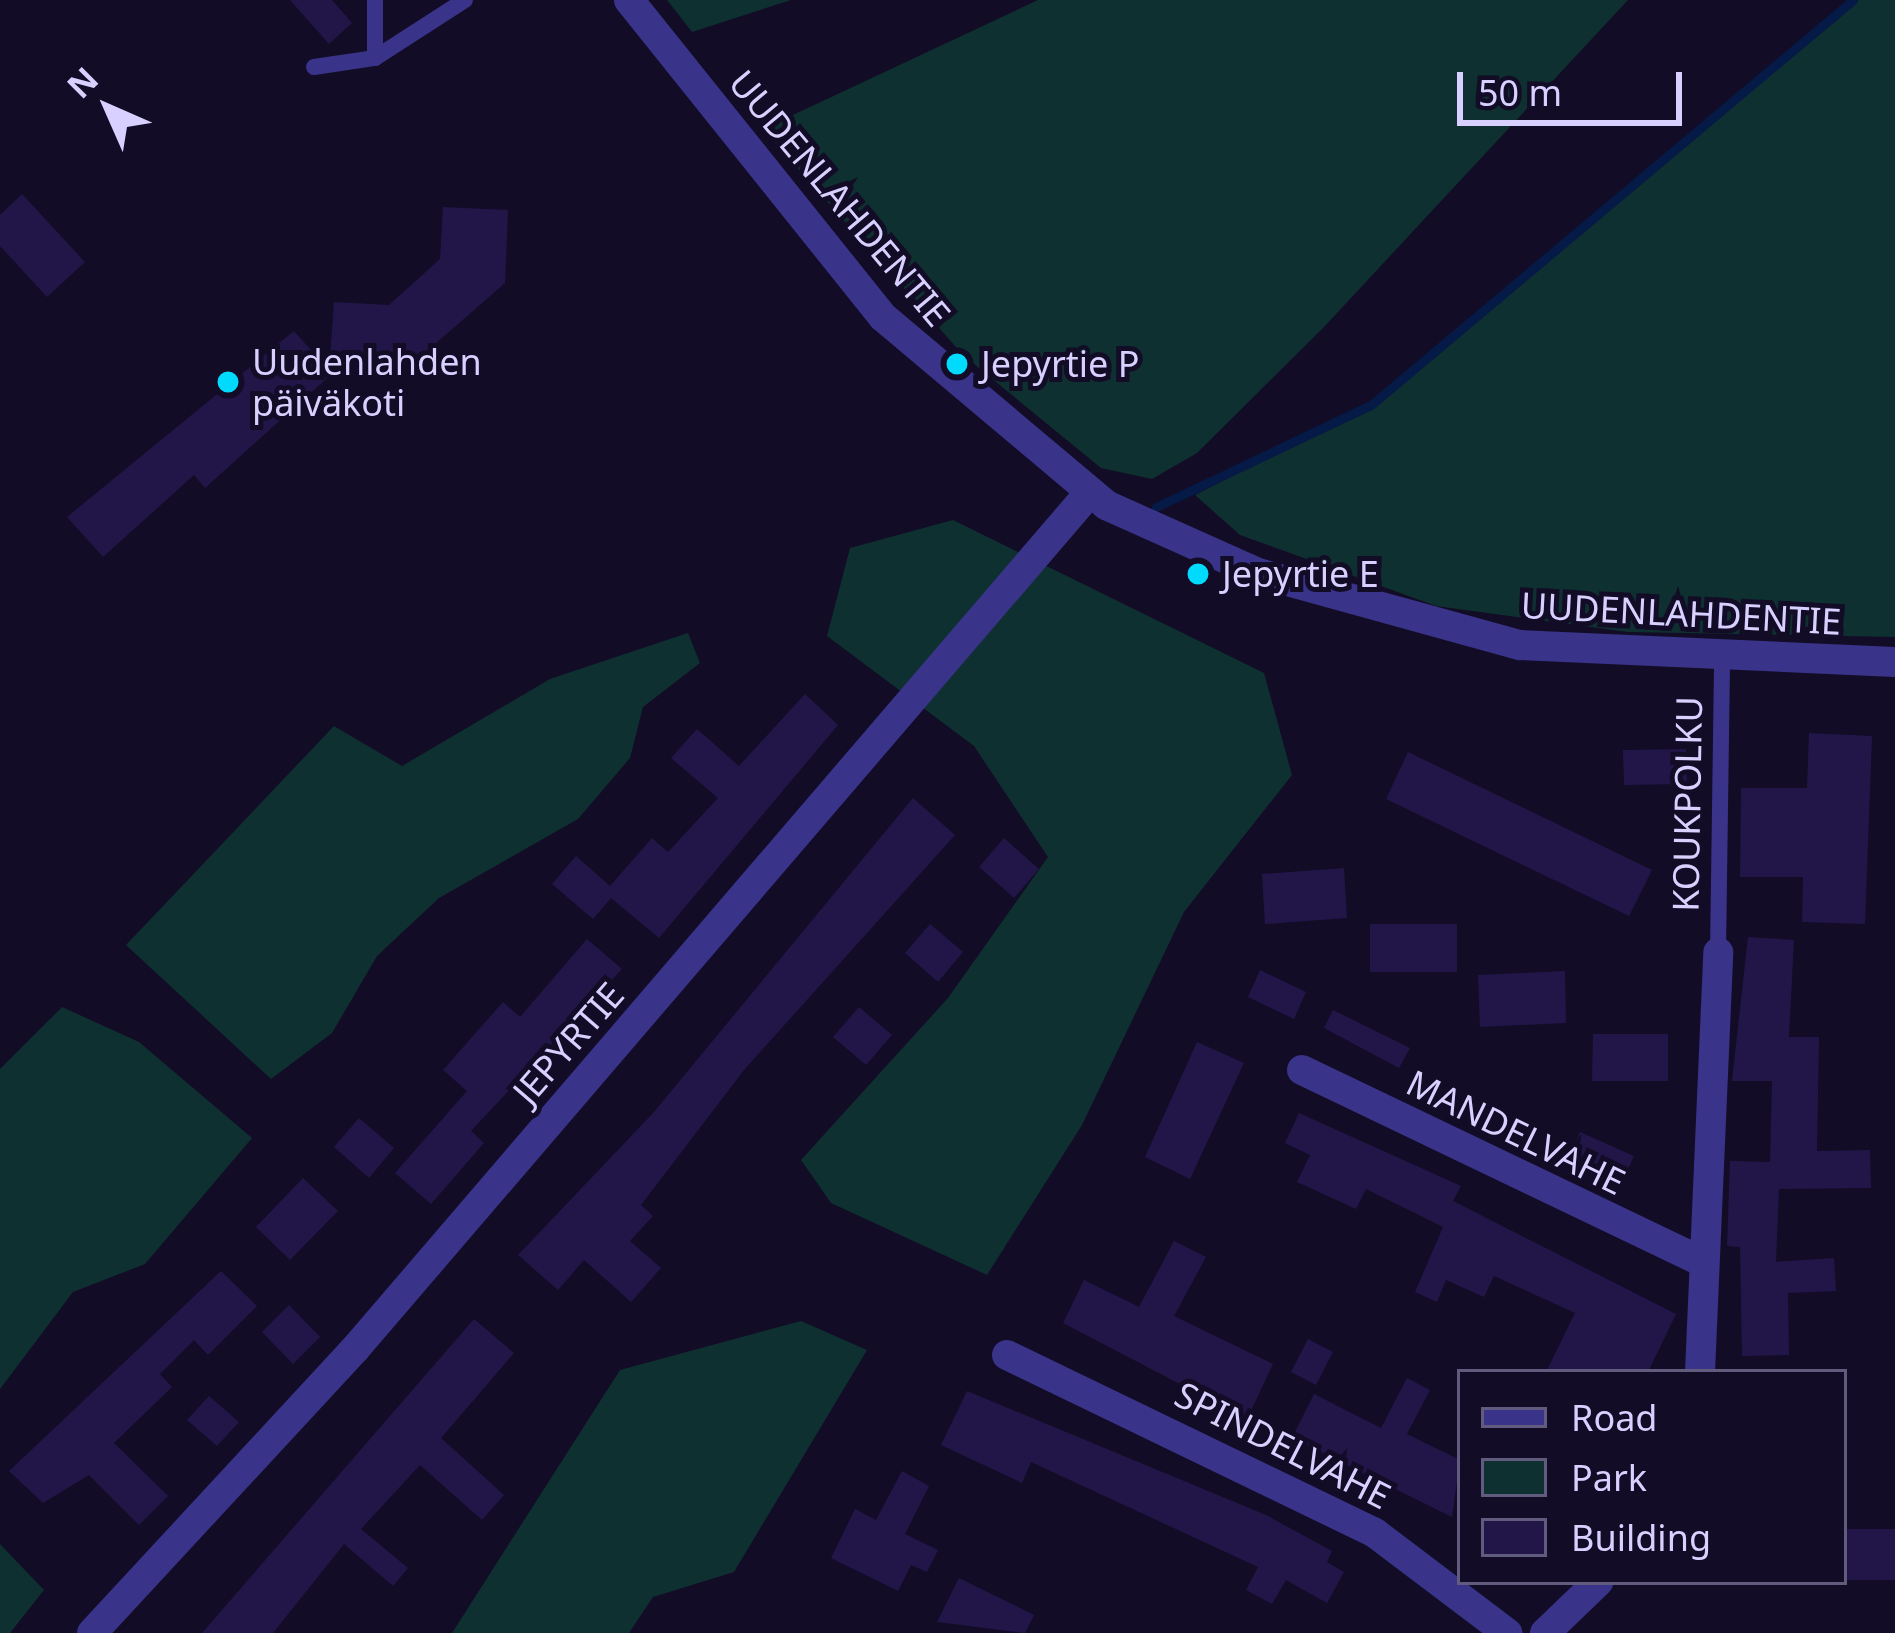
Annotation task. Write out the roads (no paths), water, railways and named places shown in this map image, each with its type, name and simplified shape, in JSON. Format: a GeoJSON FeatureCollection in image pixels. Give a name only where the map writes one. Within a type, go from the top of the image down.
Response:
{"type":"FeatureCollection","features":[{"type":"Feature","properties":{"kind":"street","name":"UUDENLAHDENTIE"},"geometry":{"type":"LineString","coordinates":[[629,0],[883,317],[1090,492],[1258,573],[1415,624],[1520,645],[1895,662]]}},
{"type":"Feature","properties":{"kind":"street","name":"JEPYRTIE"},"geometry":{"type":"LineString","coordinates":[[92,1633],[355,1349],[1090,492]]}},
{"type":"Feature","properties":{"kind":"street"},"geometry":{"type":"LineString","coordinates":[[1700,1369],[1697,1259],[1718,952]]}},
{"type":"Feature","properties":{"kind":"street","name":"MANDELVAHE"},"geometry":{"type":"LineString","coordinates":[[1302,1070],[1697,1259]]}},
{"type":"Feature","properties":{"kind":"street","name":"SPINDELVAHE"},"geometry":{"type":"LineString","coordinates":[[1007,1355],[1375,1533],[1507,1633]]}},
{"type":"Feature","properties":{"kind":"street"},"geometry":{"type":"LineString","coordinates":[[1545,1633],[1595,1585]]}},
{"type":"Feature","properties":{"kind":"lane"},"geometry":{"type":"LineString","coordinates":[[374,0],[375,58]]}},
{"type":"Feature","properties":{"kind":"lane"},"geometry":{"type":"LineString","coordinates":[[314,68],[375,58],[465,0]]}},
{"type":"Feature","properties":{"kind":"lane","name":"KOUKPOLKU"},"geometry":{"type":"LineString","coordinates":[[1718,952],[1722,656]]}},
{"type":"Feature","properties":{"kind":"waterway"},"geometry":{"type":"LineString","coordinates":[[1156,507],[1371,405],[1853,0]]}},
{"type":"Feature","properties":{"kind":"place","name":"Jepyrtie P"},"geometry":{"type":"Point","coordinates":[957,364]}},
{"type":"Feature","properties":{"kind":"place","name":"Uudenlahden päiväkoti"},"geometry":{"type":"Point","coordinates":[228,382]}},
{"type":"Feature","properties":{"kind":"place","name":"Jepyrtie E"},"geometry":{"type":"Point","coordinates":[1198,574]}}]}
